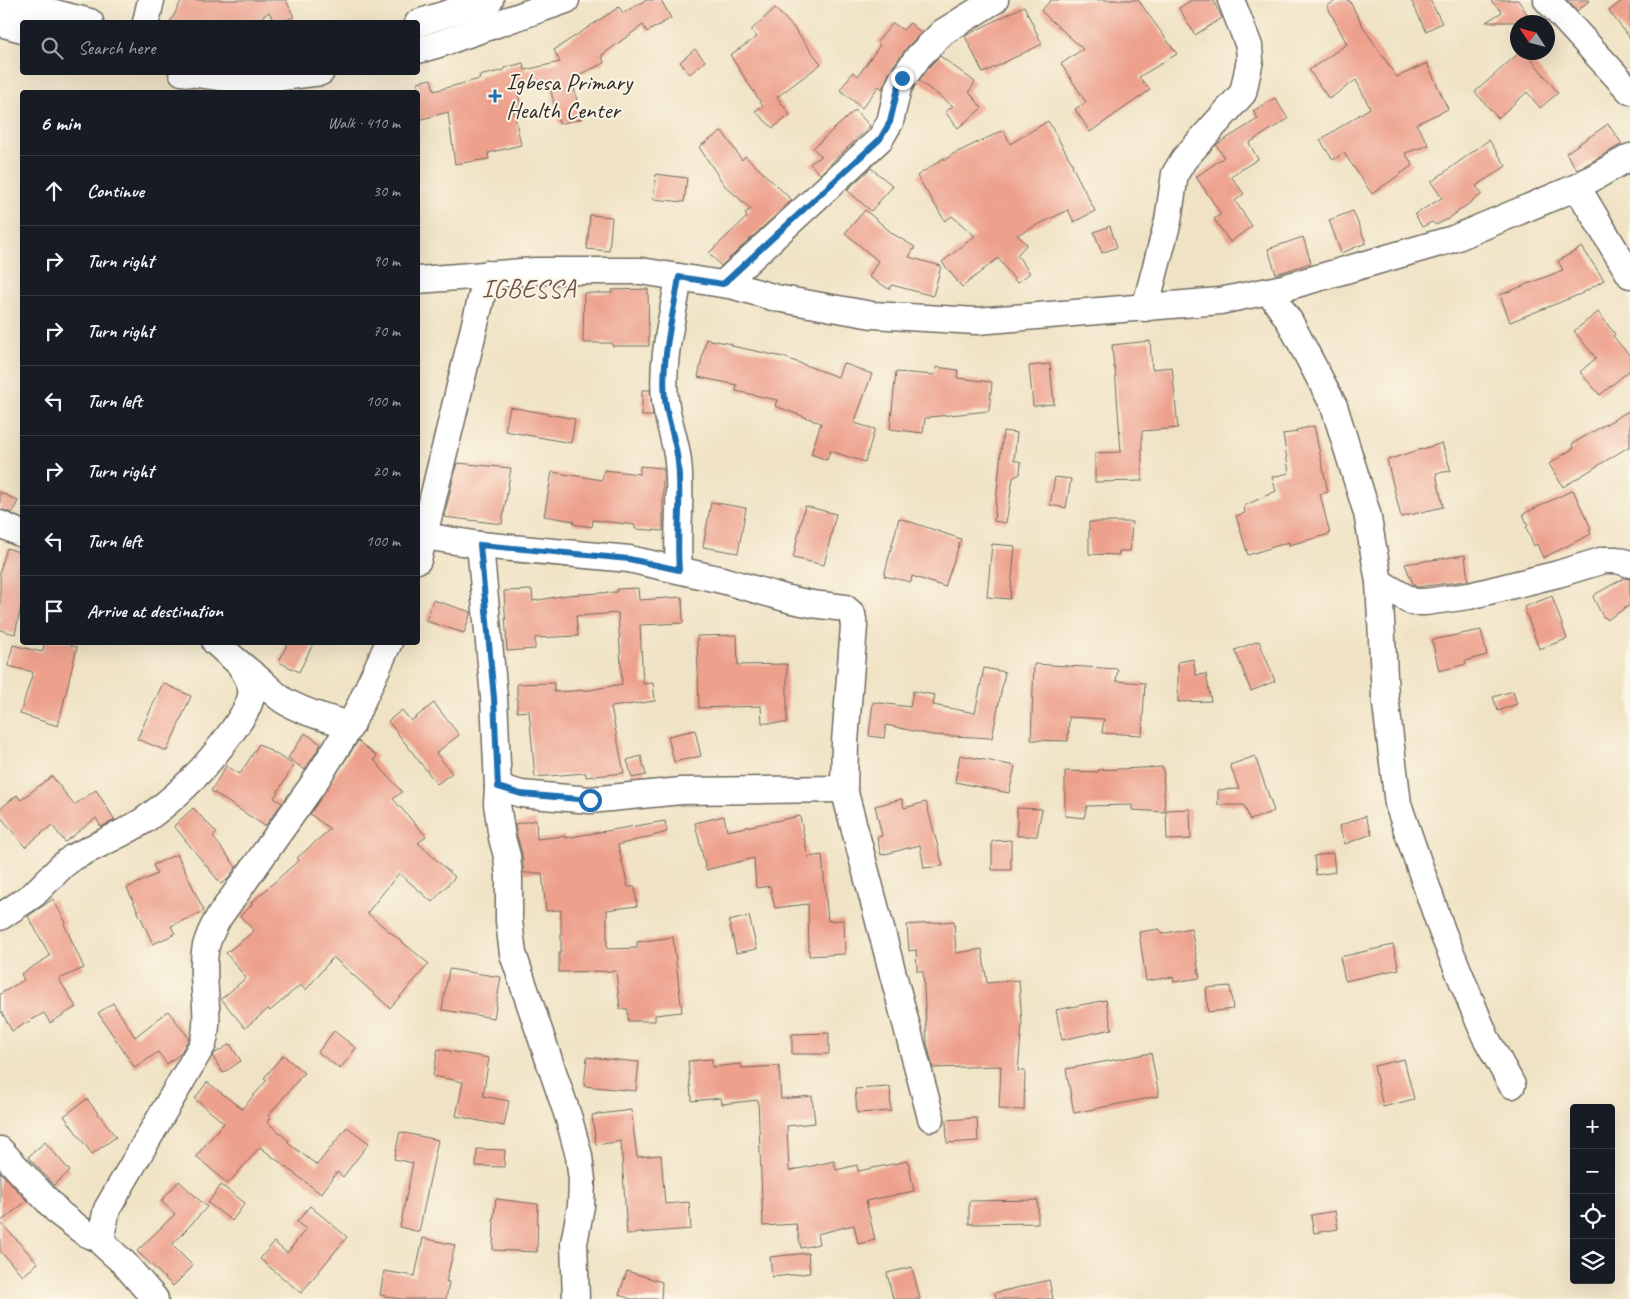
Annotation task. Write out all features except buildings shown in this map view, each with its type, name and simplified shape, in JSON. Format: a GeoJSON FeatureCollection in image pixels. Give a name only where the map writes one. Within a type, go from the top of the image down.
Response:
{"type":"FeatureCollection","features":[{"type":"Feature","properties":{"kind":"street"},"geometry":{"type":"LineString","coordinates":[[4,0],[82,20]]}},
{"type":"Feature","properties":{"kind":"street"},"geometry":{"type":"LineString","coordinates":[[420,22],[490,0]]}},
{"type":"Feature","properties":{"kind":"street"},"geometry":{"type":"LineString","coordinates":[[420,49],[566,0]]}},
{"type":"Feature","properties":{"kind":"street"},"geometry":{"type":"LineString","coordinates":[[723,284],[880,139],[890,122],[902,78],[918,56],[942,32],[995,0]]}},
{"type":"Feature","properties":{"kind":"street"},"geometry":{"type":"LineString","coordinates":[[1145,308],[1168,221],[1175,174],[1184,159],[1243,94],[1250,60],[1249,46],[1231,0]]}},
{"type":"Feature","properties":{"kind":"street"},"geometry":{"type":"LineString","coordinates":[[1547,0],[1630,91]]}},
{"type":"Feature","properties":{"kind":"street"},"geometry":{"type":"LineString","coordinates":[[0,24],[20,29]]}},
{"type":"Feature","properties":{"kind":"street"},"geometry":{"type":"LineString","coordinates":[[196,75],[252,87],[307,75]]}},
{"type":"Feature","properties":{"kind":"street"},"geometry":{"type":"LineString","coordinates":[[420,280],[535,271],[641,271],[723,284],[776,298],[872,315],[977,321],[1220,301],[1269,291],[1453,239],[1577,187],[1630,157]]}},
{"type":"Feature","properties":{"kind":"street"},"geometry":{"type":"LineString","coordinates":[[1577,187],[1630,275]]}},
{"type":"Feature","properties":{"kind":"street"},"geometry":{"type":"LineString","coordinates":[[487,274],[421,548],[480,545],[629,559],[722,580],[792,600],[840,606],[850,611],[854,626],[845,742],[844,789],[931,1118]]}},
{"type":"Feature","properties":{"kind":"street"},"geometry":{"type":"LineString","coordinates":[[679,277],[666,347],[664,374],[668,418],[678,462],[677,544],[679,570]]}},
{"type":"Feature","properties":{"kind":"street"},"geometry":{"type":"LineString","coordinates":[[1269,291],[1290,322],[1334,406],[1367,513],[1379,582],[1385,696],[1398,804],[1442,931],[1485,1036],[1512,1085]]}},
{"type":"Feature","properties":{"kind":"street"},"geometry":{"type":"LineString","coordinates":[[0,524],[20,533]]}},
{"type":"Feature","properties":{"kind":"street"},"geometry":{"type":"LineString","coordinates":[[480,545],[494,698],[497,804],[508,856],[509,921],[513,954],[569,1119],[579,1156],[582,1180],[581,1206],[574,1242],[576,1299]]}},
{"type":"Feature","properties":{"kind":"street"},"geometry":{"type":"LineString","coordinates":[[1379,582],[1413,602],[1425,602],[1469,596],[1558,574],[1604,560],[1617,560],[1630,564]]}},
{"type":"Feature","properties":{"kind":"street"},"geometry":{"type":"LineString","coordinates":[[218,645],[285,702],[312,714],[351,725]]}},
{"type":"Feature","properties":{"kind":"street"},"geometry":{"type":"LineString","coordinates":[[155,1299],[124,1263],[104,1245],[102,1231],[108,1209],[203,1044],[207,1016],[204,970],[210,932],[218,917],[312,786],[351,725],[388,645]]}},
{"type":"Feature","properties":{"kind":"street"},"geometry":{"type":"LineString","coordinates":[[0,917],[32,895],[72,858],[145,820],[203,769],[240,720],[251,697],[248,677],[240,665]]}},
{"type":"Feature","properties":{"kind":"street"},"geometry":{"type":"LineString","coordinates":[[498,787],[521,794],[590,800],[681,791],[844,789]]}},
{"type":"Feature","properties":{"kind":"street"},"geometry":{"type":"LineString","coordinates":[[0,1150],[60,1214],[85,1233],[102,1240]]}},
{"type":"Feature","properties":{"kind":"place","name":"Igbesa Primary Health Center"},"geometry":{"type":"Point","coordinates":[495,96]}},
{"type":"Feature","properties":{"kind":"district","name":"IGBESSA"},"geometry":{"type":"Point","coordinates":[529,288]}},
{"type":"Feature","properties":{"kind":"route"},"geometry":{"type":"LineString","coordinates":[[590,800],[521,794],[498,787],[494,698],[480,545],[629,559],[679,570],[677,544],[678,462],[668,418],[664,374],[666,347],[679,277],[723,284],[880,139],[890,122],[902,78]]}}]}
